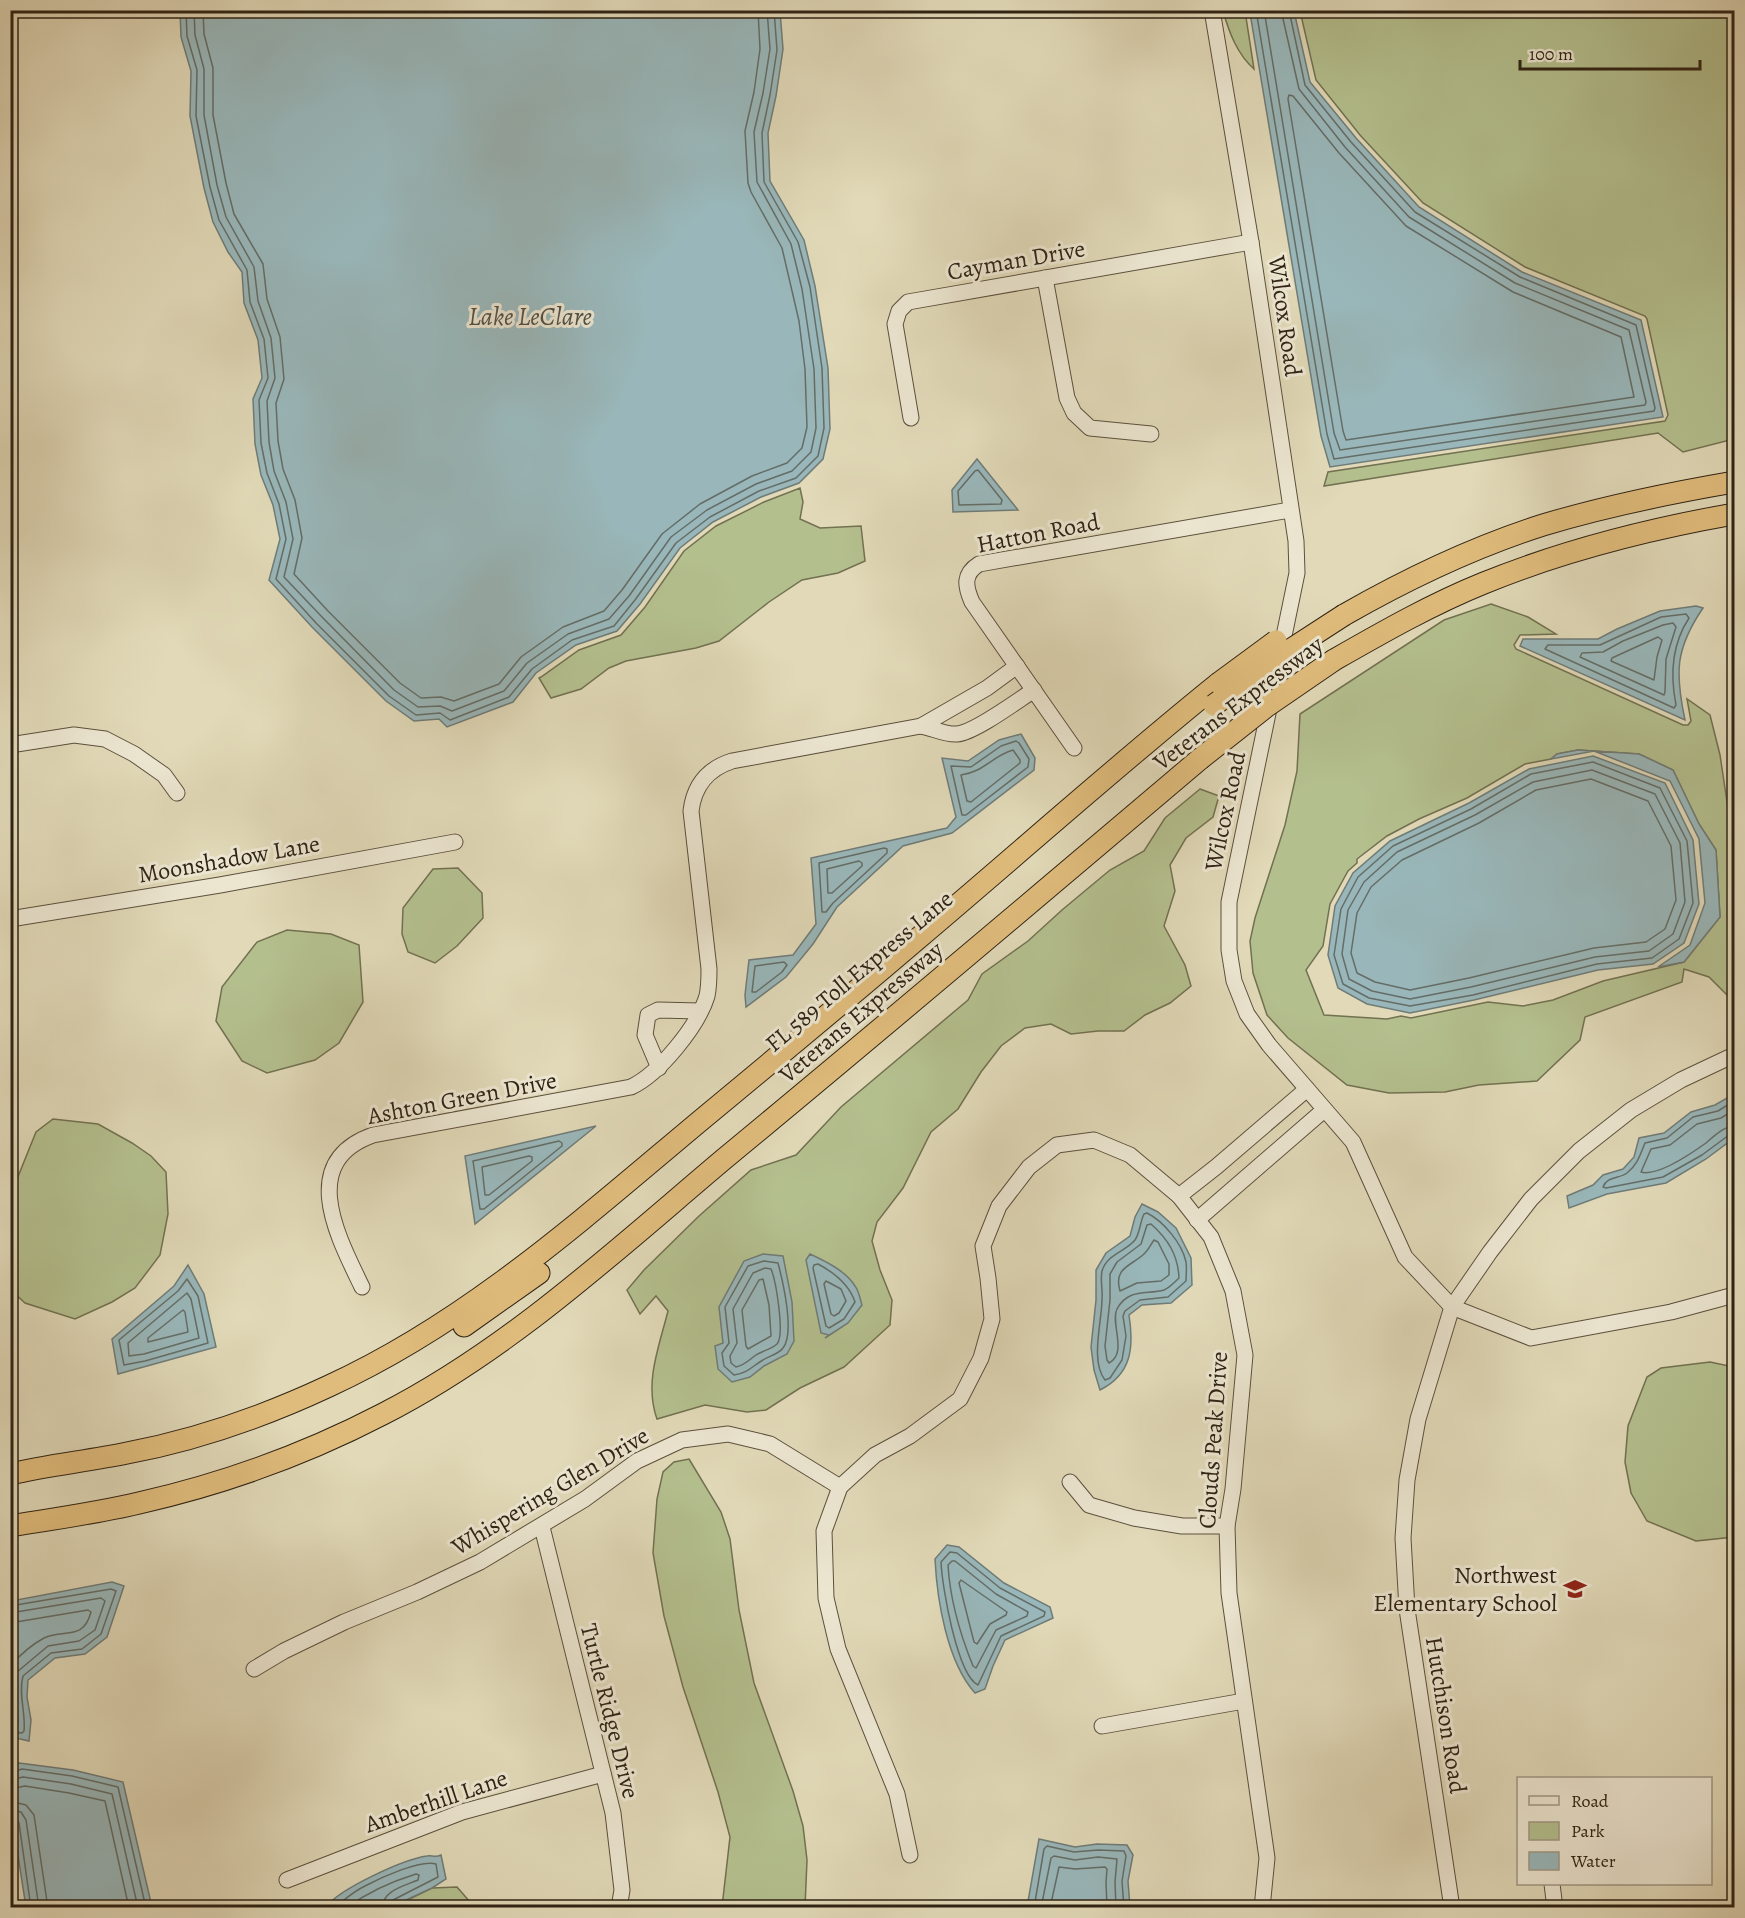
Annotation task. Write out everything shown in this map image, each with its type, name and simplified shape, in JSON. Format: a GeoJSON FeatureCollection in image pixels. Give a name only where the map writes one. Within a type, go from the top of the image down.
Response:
{"type":"FeatureCollection","features":[{"type":"Feature","properties":{"kind":"highway","name":"Veterans Expressway"},"geometry":{"type":"LineString","coordinates":[[10,1474],[129,1453],[224,1428],[291,1404],[406,1347],[519,1270],[584,1218],[906,949],[1144,743],[1219,683],[1280,639],[1346,606],[1424,558],[1488,530],[1581,500],[1662,481],[1734,469]]}},
{"type":"Feature","properties":{"kind":"highway","name":"FL 589 Toll Express Lane"},"geometry":{"type":"LineString","coordinates":[[10,1485],[22,1486],[143,1464],[212,1446],[296,1416],[357,1389],[420,1353],[534,1277],[1214,705],[1346,606],[1493,543],[1542,526],[1668,493],[1734,482]]}},
{"type":"Feature","properties":{"kind":"highway","name":"Veterans Expressway"},"geometry":{"type":"LineString","coordinates":[[10,1526],[138,1504],[232,1477],[325,1442],[384,1414],[482,1355],[571,1287],[946,975],[1200,759],[1267,706],[1334,660],[1428,608],[1508,574],[1622,537],[1734,514]]}},
{"type":"Feature","properties":{"kind":"street","name":"Wilcox Road"},"geometry":{"type":"LineString","coordinates":[[1212,10],[1251,242],[1296,541],[1297,573],[1229,902],[1229,950],[1234,981],[1247,1014],[1269,1046],[1353,1142],[1405,1257],[1452,1307]]}},
{"type":"Feature","properties":{"kind":"street","name":"Cayman Drive"},"geometry":{"type":"LineString","coordinates":[[911,418],[895,324],[899,311],[908,302],[1251,242]]}},
{"type":"Feature","properties":{"kind":"street"},"geometry":{"type":"LineString","coordinates":[[1045,278],[1067,398],[1074,413],[1090,428],[1151,434]]}},
{"type":"Feature","properties":{"kind":"street","name":"Hatton Road"},"geometry":{"type":"LineString","coordinates":[[1074,748],[972,602],[966,577],[970,569],[979,564],[1290,510]]}},
{"type":"Feature","properties":{"kind":"street","name":"Ashton Green Drive"},"geometry":{"type":"LineString","coordinates":[[362,1287],[338,1235],[329,1196],[329,1180],[333,1167],[343,1153],[373,1135],[620,1091],[641,1082],[659,1068],[700,1011],[708,989],[710,969],[691,812],[694,792],[714,768],[732,761],[921,726],[972,697],[1017,666]]}},
{"type":"Feature","properties":{"kind":"street","name":"Ashton Green Drive"},"geometry":{"type":"LineString","coordinates":[[921,726],[958,734],[985,721],[1034,690]]}},
{"type":"Feature","properties":{"kind":"street"},"geometry":{"type":"LineString","coordinates":[[972,697],[985,721]]}},
{"type":"Feature","properties":{"kind":"street"},"geometry":{"type":"LineString","coordinates":[[10,745],[74,735],[105,739],[134,754],[164,775],[177,794]]}},
{"type":"Feature","properties":{"kind":"street","name":"Moonshadow Lane"},"geometry":{"type":"LineString","coordinates":[[10,919],[220,885],[454,842]]}},
{"type":"Feature","properties":{"kind":"street"},"geometry":{"type":"LineString","coordinates":[[659,1068],[645,1035],[648,1015],[658,1010],[700,1011]]}},
{"type":"Feature","properties":{"kind":"street","name":"Hutchison Road"},"geometry":{"type":"LineString","coordinates":[[1452,1908],[1407,1609],[1403,1538],[1407,1480],[1418,1419],[1452,1307],[1490,1252],[1531,1199],[1579,1151],[1641,1104],[1681,1080],[1734,1055]]}},
{"type":"Feature","properties":{"kind":"street"},"geometry":{"type":"LineString","coordinates":[[1179,1197],[1306,1089]]}},
{"type":"Feature","properties":{"kind":"street"},"geometry":{"type":"LineString","coordinates":[[1197,1220],[1324,1110]]}},
{"type":"Feature","properties":{"kind":"street","name":"Clouds Peak Drive"},"geometry":{"type":"LineString","coordinates":[[910,1855],[897,1794],[838,1649],[826,1598],[824,1531],[840,1487],[875,1455],[910,1436],[960,1399],[981,1359],[992,1319],[983,1246],[999,1206],[1029,1167],[1057,1145],[1094,1140],[1130,1155],[1179,1197],[1211,1237],[1233,1291],[1245,1355],[1233,1489],[1227,1526],[1229,1593],[1267,1858],[1262,1908]]}},
{"type":"Feature","properties":{"kind":"street"},"geometry":{"type":"LineString","coordinates":[[1216,1167],[1217,1179],[1224,1186],[1238,1185]]}},
{"type":"Feature","properties":{"kind":"street"},"geometry":{"type":"LineString","coordinates":[[1452,1307],[1531,1338],[1671,1312],[1734,1295]]}},
{"type":"Feature","properties":{"kind":"street","name":"Whispering Glen Drive"},"geometry":{"type":"LineString","coordinates":[[254,1669],[324,1631],[417,1593],[480,1562],[542,1527],[637,1461],[682,1440],[728,1434],[770,1444],[840,1487]]}},
{"type":"Feature","properties":{"kind":"street"},"geometry":{"type":"LineString","coordinates":[[1070,1482],[1089,1505],[1134,1518],[1182,1526],[1227,1526]]}},
{"type":"Feature","properties":{"kind":"street","name":"Turtle Ridge Drive"},"geometry":{"type":"LineString","coordinates":[[542,1527],[613,1813],[622,1890],[619,1908]]}},
{"type":"Feature","properties":{"kind":"street"},"geometry":{"type":"LineString","coordinates":[[1102,1726],[1244,1701]]}},
{"type":"Feature","properties":{"kind":"street","name":"Amberhill Lane"},"geometry":{"type":"LineString","coordinates":[[287,1880],[462,1812],[603,1774]]}},
{"type":"Feature","properties":{"kind":"street"},"geometry":{"type":"LineString","coordinates":[[1552,1885],[1556,1908]]}},
{"type":"Feature","properties":{"kind":"green space"},"geometry":{"type":"Polygon","coordinates":[[[1223,11],[1245,11],[1254,69],[1234,42],[1223,11]]]}},
{"type":"Feature","properties":{"kind":"green space"},"geometry":{"type":"Polygon","coordinates":[[[1300,11],[1734,11],[1734,439],[1683,452],[1658,433],[1324,486],[1328,472],[1665,421],[1668,415],[1645,316],[1525,267],[1423,203],[1360,135],[1316,80],[1300,11]]]}},
{"type":"Feature","properties":{"kind":"green space"},"geometry":{"type":"Polygon","coordinates":[[[800,488],[803,502],[800,519],[820,528],[861,526],[865,561],[838,573],[802,580],[769,602],[719,641],[696,648],[626,661],[609,668],[581,689],[551,698],[539,678],[579,650],[621,635],[645,607],[684,551],[716,526],[764,502],[800,488]]]}},
{"type":"Feature","properties":{"kind":"green space"},"geometry":{"type":"Polygon","coordinates":[[[1491,604],[1528,617],[1556,634],[1520,635],[1514,645],[1516,649],[1683,725],[1688,725],[1691,721],[1687,699],[1710,715],[1720,755],[1729,815],[1728,847],[1734,866],[1734,1002],[1709,977],[1684,969],[1682,982],[1585,1017],[1580,1040],[1537,1081],[1479,1085],[1445,1092],[1389,1093],[1347,1085],[1288,1038],[1267,1015],[1253,973],[1250,941],[1255,918],[1285,825],[1297,771],[1300,714],[1444,620],[1491,604]],[[1578,750],[1557,754],[1551,759],[1525,764],[1467,798],[1387,836],[1357,859],[1357,863],[1348,871],[1330,904],[1323,946],[1306,970],[1324,1015],[1387,1019],[1401,1016],[1411,1018],[1488,1002],[1523,1006],[1553,1000],[1603,981],[1684,962],[1720,917],[1716,850],[1699,824],[1673,770],[1639,754],[1578,750]]]}},
{"type":"Feature","properties":{"kind":"green space"},"geometry":{"type":"Polygon","coordinates":[[[1200,789],[1219,796],[1213,817],[1186,838],[1170,865],[1175,891],[1164,926],[1185,965],[1191,986],[1170,1003],[1145,1015],[1124,1031],[1071,1034],[1051,1024],[1025,1028],[1001,1046],[981,1072],[958,1109],[931,1132],[903,1188],[877,1222],[872,1241],[892,1300],[890,1325],[844,1367],[800,1388],[766,1410],[747,1412],[705,1405],[657,1419],[653,1406],[652,1378],[668,1311],[656,1296],[640,1314],[627,1290],[644,1270],[699,1216],[751,1170],[796,1155],[841,1107],[968,1000],[982,974],[1028,941],[1110,870],[1144,851],[1165,818],[1200,789]]]}},
{"type":"Feature","properties":{"kind":"green space"},"geometry":{"type":"Polygon","coordinates":[[[458,868],[482,893],[483,918],[457,946],[435,963],[408,952],[402,934],[403,908],[433,869],[458,868]]]}},
{"type":"Feature","properties":{"kind":"green space"},"geometry":{"type":"Polygon","coordinates":[[[287,930],[331,934],[359,945],[363,1002],[339,1043],[315,1060],[267,1073],[242,1061],[216,1021],[222,987],[257,942],[287,930]]]}},
{"type":"Feature","properties":{"kind":"green space"},"geometry":{"type":"Polygon","coordinates":[[[53,1119],[98,1124],[151,1156],[166,1172],[168,1214],[160,1255],[135,1288],[112,1302],[75,1319],[25,1303],[11,1290],[11,1194],[36,1132],[53,1119]]]}},
{"type":"Feature","properties":{"kind":"green space"},"geometry":{"type":"Polygon","coordinates":[[[1710,1362],[1734,1367],[1734,1537],[1696,1541],[1647,1521],[1631,1493],[1625,1462],[1628,1426],[1647,1377],[1661,1368],[1710,1362]]]}},
{"type":"Feature","properties":{"kind":"green space"},"geometry":{"type":"Polygon","coordinates":[[[689,1459],[721,1512],[730,1539],[739,1610],[754,1683],[793,1791],[803,1826],[807,1860],[805,1907],[722,1907],[730,1837],[718,1792],[683,1687],[664,1616],[653,1553],[657,1499],[663,1472],[674,1462],[689,1459]]]}},
{"type":"Feature","properties":{"kind":"green space"},"geometry":{"type":"Polygon","coordinates":[[[457,1887],[472,1907],[391,1908],[432,1888],[457,1887]]]}},
{"type":"Feature","properties":{"kind":"water","name":"Lake LeClare"},"geometry":{"type":"Polygon","coordinates":[[[180,11],[780,11],[783,49],[768,133],[770,181],[804,240],[815,286],[828,368],[830,429],[823,459],[799,483],[761,497],[713,522],[680,548],[640,604],[617,631],[576,645],[536,673],[513,702],[447,727],[439,719],[414,721],[386,701],[269,580],[280,539],[273,505],[261,475],[255,444],[253,399],[262,378],[258,340],[244,303],[242,272],[228,252],[213,222],[204,188],[190,116],[191,71],[181,37],[180,11]]]}},
{"type":"Feature","properties":{"kind":"water"},"geometry":{"type":"Polygon","coordinates":[[[1294,11],[1310,82],[1356,138],[1419,207],[1522,272],[1641,320],[1663,417],[1330,467],[1321,436],[1250,13],[1294,11]]]}},
{"type":"Feature","properties":{"kind":"water"},"geometry":{"type":"Polygon","coordinates":[[[977,459],[1018,510],[953,512],[952,490],[977,459]]]}},
{"type":"Feature","properties":{"kind":"water"},"geometry":{"type":"Polygon","coordinates":[[[1696,606],[1703,608],[1687,636],[1680,662],[1680,688],[1685,720],[1520,646],[1523,639],[1598,639],[1660,611],[1696,606]]]}},
{"type":"Feature","properties":{"kind":"water"},"geometry":{"type":"Polygon","coordinates":[[[1021,734],[1035,758],[1034,770],[952,833],[903,846],[837,907],[813,944],[786,977],[746,1007],[749,960],[793,955],[816,924],[811,858],[947,828],[956,817],[942,758],[968,761],[999,740],[1021,734]]]}},
{"type":"Feature","properties":{"kind":"water"},"geometry":{"type":"Polygon","coordinates":[[[1578,750],[1594,751],[1551,759],[1557,754],[1578,750]]]}},
{"type":"Feature","properties":{"kind":"water"},"geometry":{"type":"Polygon","coordinates":[[[1594,751],[1639,754],[1673,770],[1699,824],[1716,850],[1720,917],[1684,962],[1658,967],[1690,945],[1705,903],[1699,839],[1670,781],[1594,751]]]}},
{"type":"Feature","properties":{"kind":"water"},"geometry":{"type":"Polygon","coordinates":[[[1593,756],[1665,783],[1693,840],[1699,904],[1684,943],[1653,964],[1598,970],[1410,1013],[1367,1004],[1338,988],[1328,955],[1335,906],[1353,873],[1390,841],[1469,803],[1529,769],[1593,756]]]}},
{"type":"Feature","properties":{"kind":"water"},"geometry":{"type":"Polygon","coordinates":[[[1734,1094],[1734,1138],[1706,1159],[1666,1183],[1607,1194],[1569,1208],[1567,1196],[1593,1185],[1603,1175],[1623,1169],[1634,1157],[1639,1138],[1664,1133],[1691,1112],[1715,1105],[1734,1094]]]}},
{"type":"Feature","properties":{"kind":"water"},"geometry":{"type":"Polygon","coordinates":[[[596,1126],[475,1224],[465,1156],[596,1126]]]}},
{"type":"Feature","properties":{"kind":"water"},"geometry":{"type":"Polygon","coordinates":[[[1142,1204],[1158,1212],[1176,1228],[1191,1258],[1192,1285],[1171,1303],[1142,1305],[1129,1315],[1131,1338],[1125,1368],[1119,1376],[1100,1390],[1091,1347],[1096,1300],[1096,1270],[1106,1253],[1130,1236],[1135,1217],[1142,1204]]]}},
{"type":"Feature","properties":{"kind":"water"},"geometry":{"type":"Polygon","coordinates":[[[763,1254],[783,1256],[792,1302],[794,1341],[787,1354],[764,1366],[750,1377],[732,1382],[718,1369],[715,1346],[723,1343],[719,1307],[744,1261],[763,1254]]]}},
{"type":"Feature","properties":{"kind":"water"},"geometry":{"type":"Polygon","coordinates":[[[810,1254],[835,1267],[846,1276],[856,1288],[862,1305],[848,1323],[825,1338],[829,1335],[821,1333],[806,1260],[810,1254]]]}},
{"type":"Feature","properties":{"kind":"water"},"geometry":{"type":"Polygon","coordinates":[[[188,1265],[204,1294],[216,1347],[118,1374],[112,1339],[174,1286],[188,1265]]]}},
{"type":"Feature","properties":{"kind":"water"},"geometry":{"type":"Polygon","coordinates":[[[947,1545],[959,1547],[1004,1583],[1050,1607],[1053,1618],[1005,1640],[985,1689],[975,1693],[957,1665],[941,1611],[935,1559],[947,1545]]]}},
{"type":"Feature","properties":{"kind":"water"},"geometry":{"type":"Polygon","coordinates":[[[112,1582],[124,1586],[107,1637],[85,1654],[55,1658],[28,1680],[27,1697],[31,1720],[29,1741],[11,1737],[11,1601],[112,1582]]]}},
{"type":"Feature","properties":{"kind":"water"},"geometry":{"type":"Polygon","coordinates":[[[19,1763],[73,1770],[123,1782],[152,1907],[26,1907],[12,1817],[11,1768],[19,1763]]]}},
{"type":"Feature","properties":{"kind":"water"},"geometry":{"type":"Polygon","coordinates":[[[1039,1839],[1075,1847],[1097,1844],[1127,1845],[1133,1855],[1128,1881],[1130,1907],[1027,1907],[1039,1839]]]}},
{"type":"Feature","properties":{"kind":"water"},"geometry":{"type":"Polygon","coordinates":[[[441,1855],[446,1879],[391,1907],[326,1907],[344,1892],[388,1869],[417,1858],[441,1855]]]}},
{"type":"Feature","properties":{"kind":"place","name":"Northwest Elementary School"},"geometry":{"type":"Point","coordinates":[1575,1589]}}]}
